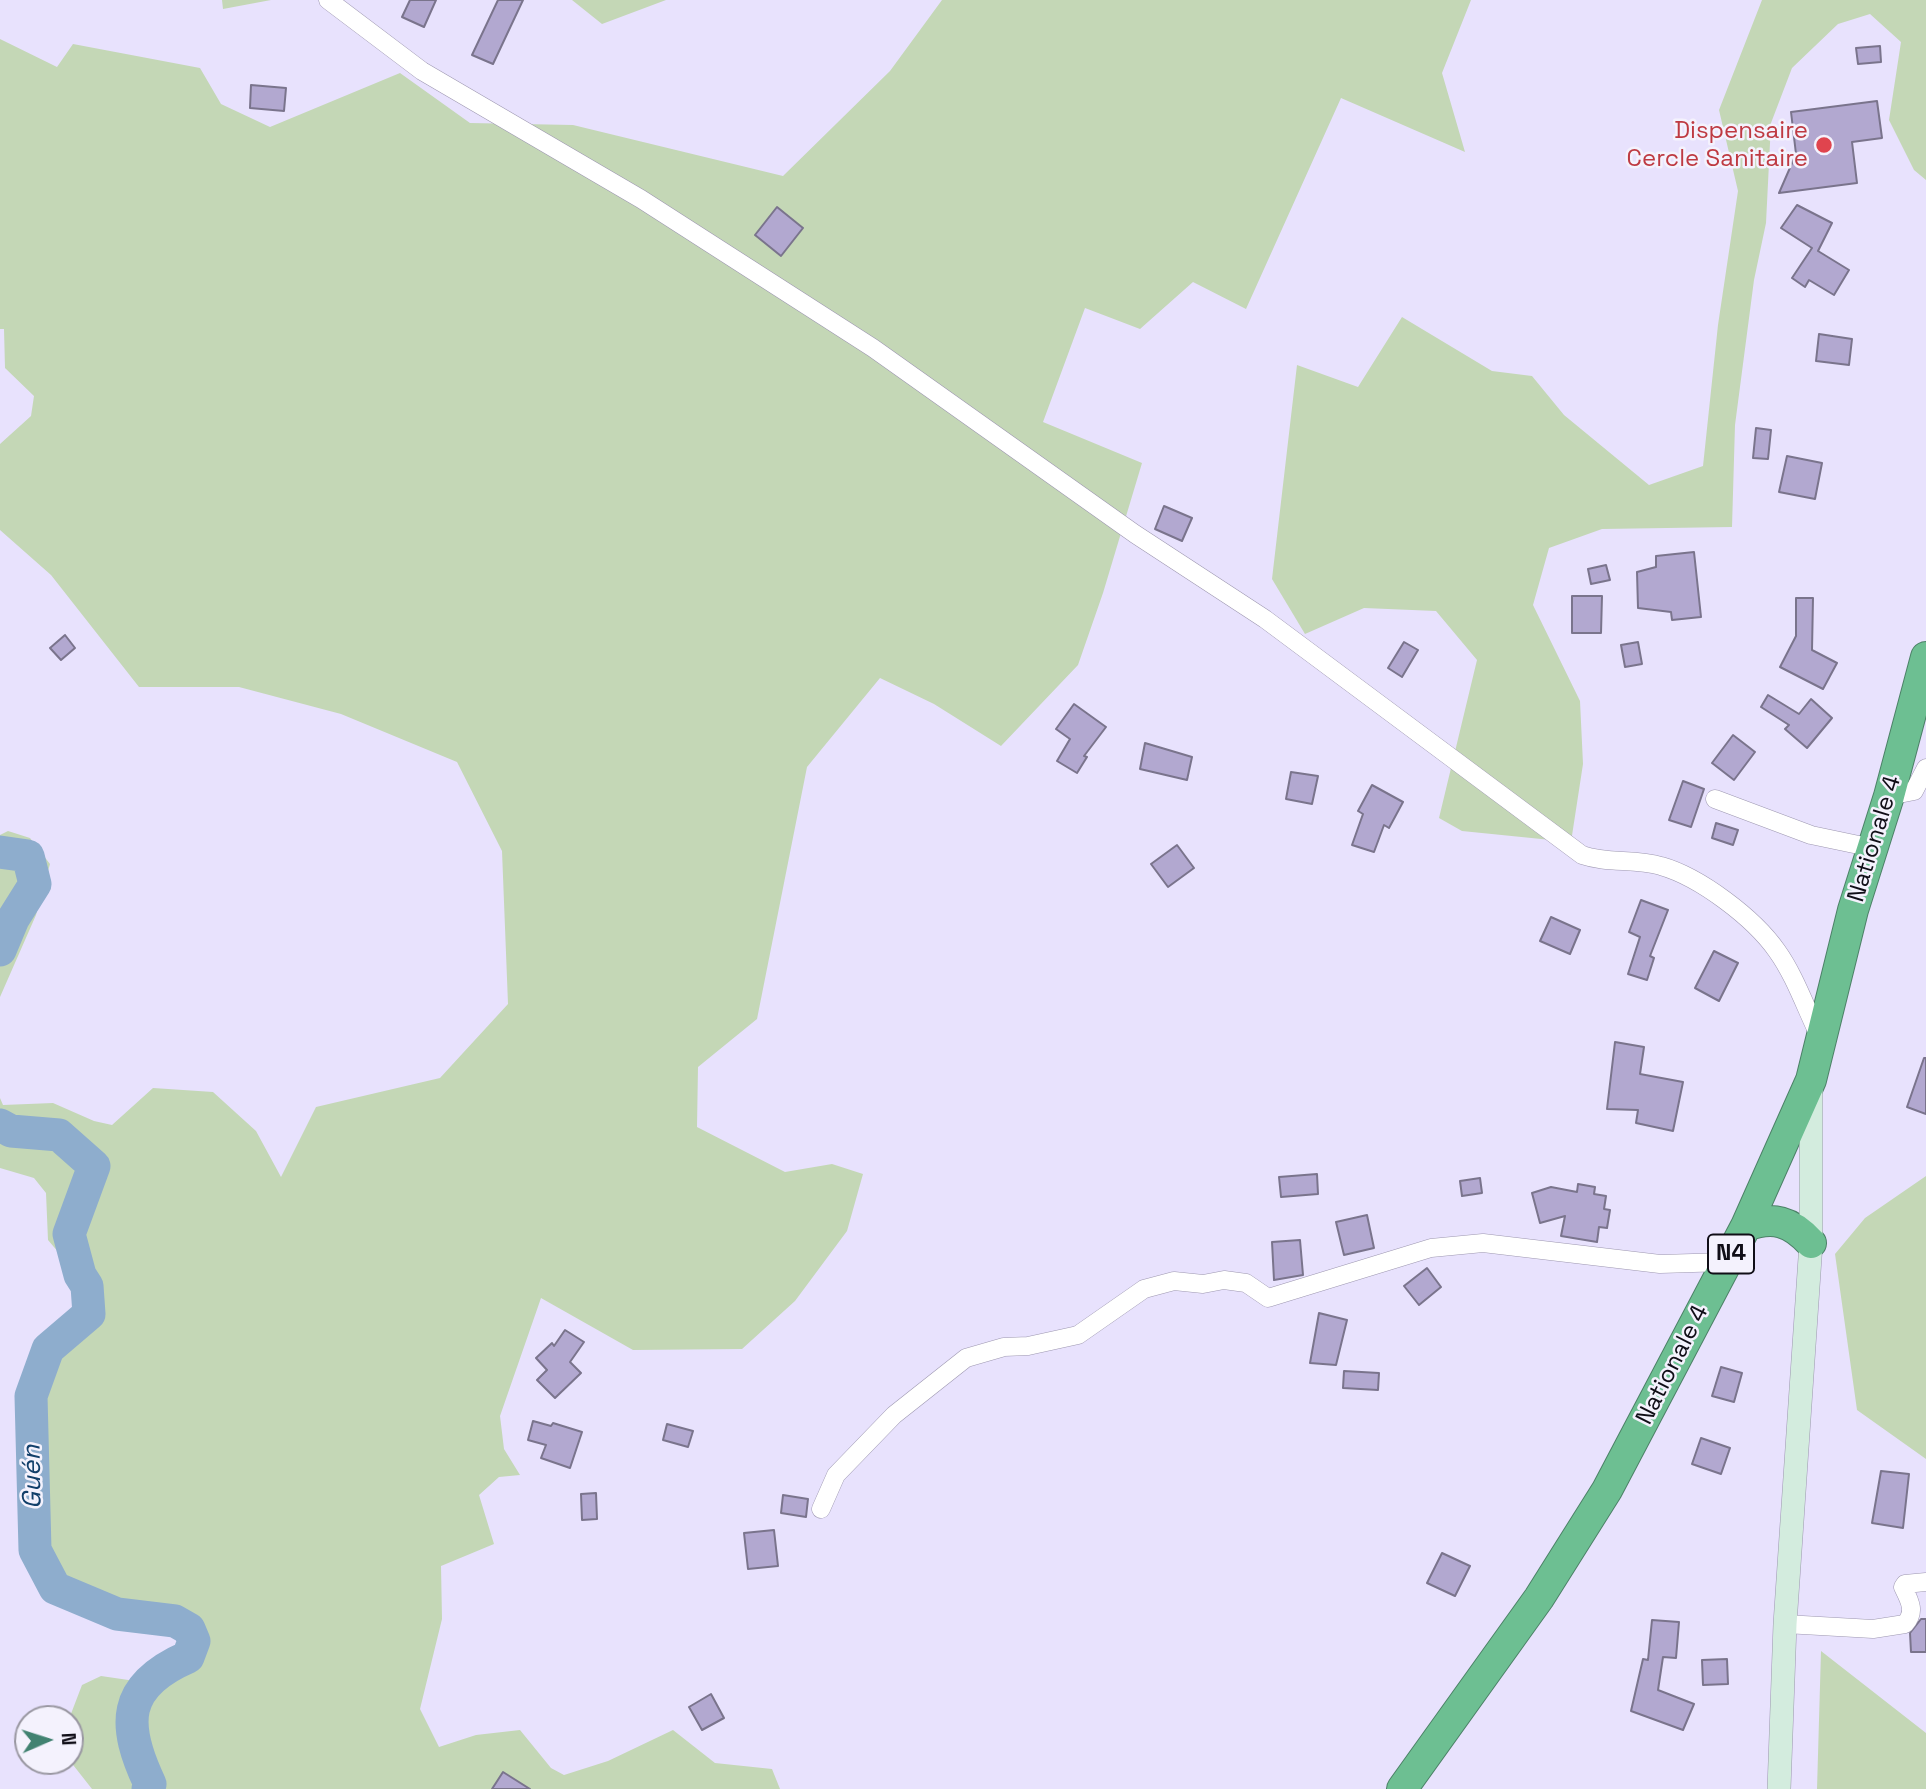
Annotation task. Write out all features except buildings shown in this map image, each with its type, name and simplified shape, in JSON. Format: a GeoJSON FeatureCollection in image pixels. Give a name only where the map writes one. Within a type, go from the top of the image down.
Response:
{"type":"FeatureCollection","features":[{"type":"Feature","properties":{"kind":"highway","name":"Nationale 4"},"geometry":{"type":"LineString","coordinates":[[1402,1789],[1539,1598],[1607,1490],[1746,1226],[1811,1080],[1853,910],[1889,796],[1926,657]]}},
{"type":"Feature","properties":{"kind":"highway"},"geometry":{"type":"LineString","coordinates":[[1746,1226],[1763,1220],[1782,1221],[1799,1229],[1811,1243]]}},
{"type":"Feature","properties":{"kind":"main road"},"geometry":{"type":"LineString","coordinates":[[1779,1789],[1785,1624],[1811,1243],[1811,1080]]}},
{"type":"Feature","properties":{"kind":"street"},"geometry":{"type":"LineString","coordinates":[[328,0],[422,71],[642,199],[873,348],[1135,534],[1265,619],[1582,855],[1599,861],[1661,866],[1699,884],[1729,904],[1760,930],[1778,953],[1820,1037]]}},
{"type":"Feature","properties":{"kind":"street"},"geometry":{"type":"LineString","coordinates":[[1889,796],[1914,791],[1926,768]]}},
{"type":"Feature","properties":{"kind":"street"},"geometry":{"type":"LineString","coordinates":[[1716,799],[1811,835],[1873,848]]}},
{"type":"Feature","properties":{"kind":"street"},"geometry":{"type":"LineString","coordinates":[[821,1509],[836,1475],[894,1415],[951,1367],[966,1358],[1004,1347],[1028,1346],[1078,1335],[1144,1289],[1174,1281],[1203,1284],[1224,1280],[1246,1283],[1268,1298],[1431,1248],[1483,1243],[1660,1264],[1727,1262]]}},
{"type":"Feature","properties":{"kind":"street"},"geometry":{"type":"LineString","coordinates":[[1785,1624],[1873,1629],[1905,1624],[1911,1615],[1911,1604],[1903,1587],[1908,1581],[1926,1582]]}},
{"type":"Feature","properties":{"kind":"green space"},"geometry":{"type":"Polygon","coordinates":[[[222,0],[271,0],[223,9],[222,0]]]}},
{"type":"Feature","properties":{"kind":"green space"},"geometry":{"type":"Polygon","coordinates":[[[572,0],[666,0],[602,24],[572,0]]]}},
{"type":"Feature","properties":{"kind":"green space"},"geometry":{"type":"Polygon","coordinates":[[[942,0],[1471,0],[1442,73],[1465,152],[1341,98],[1246,309],[1193,282],[1140,329],[1085,308],[1043,422],[1142,463],[1078,665],[1001,746],[934,704],[880,678],[807,767],[757,1019],[698,1067],[697,1127],[785,1172],[832,1164],[863,1174],[847,1231],[795,1301],[742,1349],[633,1350],[541,1298],[500,1416],[504,1449],[520,1475],[499,1477],[479,1495],[494,1544],[441,1566],[442,1619],[420,1709],[439,1747],[476,1735],[520,1730],[551,1768],[564,1775],[608,1761],[673,1730],[715,1763],[772,1769],[780,1789],[92,1789],[81,1775],[84,1775],[84,1705],[74,1705],[82,1685],[101,1676],[149,1683],[172,1664],[188,1657],[194,1641],[189,1629],[175,1621],[117,1614],[55,1588],[35,1550],[31,1396],[48,1349],[89,1314],[87,1286],[48,1240],[46,1193],[34,1178],[0,1168],[0,1098],[3,1105],[53,1103],[94,1121],[112,1125],[153,1088],[213,1092],[256,1131],[281,1177],[316,1107],[440,1078],[508,1004],[502,851],[457,762],[341,714],[239,687],[139,687],[51,575],[0,530],[0,444],[31,416],[34,396],[5,368],[4,329],[0,329],[0,39],[57,67],[73,44],[200,68],[221,104],[270,127],[400,73],[470,123],[573,125],[783,176],[890,71],[942,0]]]}},
{"type":"Feature","properties":{"kind":"green space"},"geometry":{"type":"Polygon","coordinates":[[[1762,0],[1926,0],[1926,180],[1914,170],[1889,120],[1901,42],[1870,14],[1838,24],[1792,68],[1771,123],[1766,223],[1754,280],[1735,425],[1732,527],[1602,529],[1549,548],[1533,605],[1580,701],[1583,764],[1571,842],[1462,831],[1439,818],[1477,660],[1436,611],[1364,608],[1305,634],[1272,579],[1297,365],[1358,387],[1402,317],[1492,371],[1532,376],[1564,415],[1649,485],[1703,466],[1718,325],[1738,191],[1719,110],[1762,0]]]}},
{"type":"Feature","properties":{"kind":"green space"},"geometry":{"type":"Polygon","coordinates":[[[8,831],[30,838],[50,864],[36,915],[0,997],[0,835],[8,831]]]}},
{"type":"Feature","properties":{"kind":"green space"},"geometry":{"type":"Polygon","coordinates":[[[1926,1176],[1926,1459],[1857,1410],[1835,1254],[1865,1218],[1926,1176]]]}},
{"type":"Feature","properties":{"kind":"green space"},"geometry":{"type":"Polygon","coordinates":[[[1821,1651],[1926,1733],[1926,1789],[1817,1789],[1821,1651]]]}},
{"type":"Feature","properties":{"kind":"waterway","name":"Guén"},"geometry":{"type":"LineString","coordinates":[[0,852],[28,856],[35,884],[13,919],[0,950]]}},
{"type":"Feature","properties":{"kind":"waterway","name":"Guén"},"geometry":{"type":"LineString","coordinates":[[0,1125],[11,1131],[59,1135],[94,1166],[69,1234],[80,1275],[87,1286],[89,1314],[48,1349],[31,1396],[35,1550],[55,1588],[117,1614],[175,1621],[189,1629],[194,1641],[188,1657],[166,1668],[150,1681],[139,1694],[133,1709],[135,1743],[150,1784],[148,1789]]}},
{"type":"Feature","properties":{"kind":"place","name":"Dispensaire Cercle Sanitaire"},"geometry":{"type":"Point","coordinates":[1824,145]}}]}
